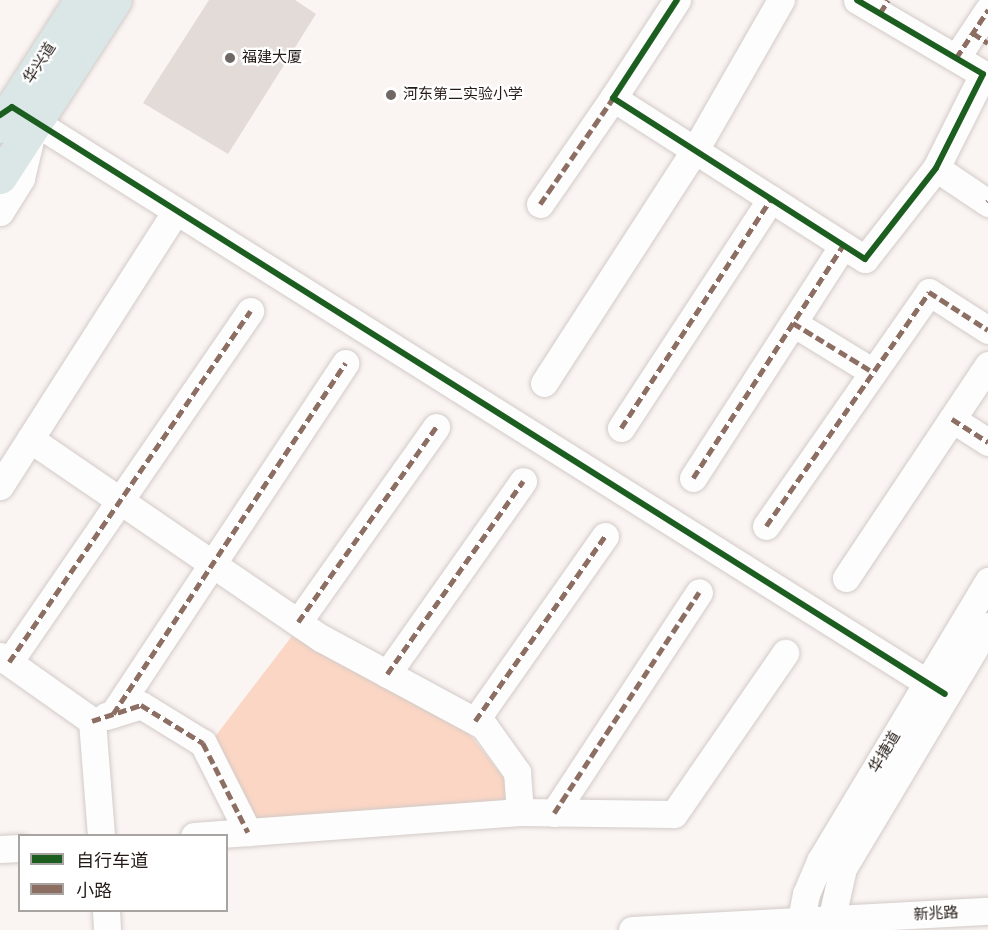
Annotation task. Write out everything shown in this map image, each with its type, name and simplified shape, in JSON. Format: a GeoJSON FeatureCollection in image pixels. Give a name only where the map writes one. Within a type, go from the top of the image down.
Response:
{"type":"FeatureCollection","features":[{"type":"Feature","properties":{"kind":"main road","name":"华兴道"},"geometry":{"type":"LineString","coordinates":[[0,177],[9,118],[81,0]]}},
{"type":"Feature","properties":{"kind":"main road","name":"华兴道"},"geometry":{"type":"LineString","coordinates":[[9,118],[115,0]]}},
{"type":"Feature","properties":{"kind":"street"},"geometry":{"type":"LineString","coordinates":[[540,204],[677,0]]}},
{"type":"Feature","properties":{"kind":"street"},"geometry":{"type":"LineString","coordinates":[[544,383],[695,150],[781,0]]}},
{"type":"Feature","properties":{"kind":"street"},"geometry":{"type":"LineString","coordinates":[[613,98],[865,259],[936,168],[982,74],[875,4]]}},
{"type":"Feature","properties":{"kind":"street"},"geometry":{"type":"LineString","coordinates":[[956,58],[980,38],[988,10]]}},
{"type":"Feature","properties":{"kind":"street","name":"华兴道"},"geometry":{"type":"LineString","coordinates":[[0,212],[21,178],[9,118]]}},
{"type":"Feature","properties":{"kind":"street"},"geometry":{"type":"LineString","coordinates":[[9,118],[175,212],[935,688]]}},
{"type":"Feature","properties":{"kind":"street"},"geometry":{"type":"LineString","coordinates":[[936,168],[988,202]]}},
{"type":"Feature","properties":{"kind":"street"},"geometry":{"type":"LineString","coordinates":[[621,428],[771,199]]}},
{"type":"Feature","properties":{"kind":"street"},"geometry":{"type":"LineString","coordinates":[[0,486],[175,212]]}},
{"type":"Feature","properties":{"kind":"street"},"geometry":{"type":"LineString","coordinates":[[693,478],[843,245]]}},
{"type":"Feature","properties":{"kind":"street"},"geometry":{"type":"LineString","coordinates":[[766,526],[929,292],[988,330]]}},
{"type":"Feature","properties":{"kind":"street"},"geometry":{"type":"LineString","coordinates":[[248,832],[204,743],[141,705],[102,717],[5,659],[120,501],[250,311]]}},
{"type":"Feature","properties":{"kind":"street"},"geometry":{"type":"LineString","coordinates":[[793,323],[873,372]]}},
{"type":"Feature","properties":{"kind":"street"},"geometry":{"type":"LineString","coordinates":[[100,834],[102,717],[212,564],[345,363]]}},
{"type":"Feature","properties":{"kind":"street"},"geometry":{"type":"LineString","coordinates":[[846,578],[988,365]]}},
{"type":"Feature","properties":{"kind":"street"},"geometry":{"type":"LineString","coordinates":[[952,419],[988,442]]}},
{"type":"Feature","properties":{"kind":"street"},"geometry":{"type":"LineString","coordinates":[[298,622],[436,427]]}},
{"type":"Feature","properties":{"kind":"street"},"geometry":{"type":"LineString","coordinates":[[30,439],[298,622],[387,674],[484,726],[517,772],[520,812]]}},
{"type":"Feature","properties":{"kind":"street"},"geometry":{"type":"LineString","coordinates":[[387,674],[523,481]]}},
{"type":"Feature","properties":{"kind":"street"},"geometry":{"type":"LineString","coordinates":[[475,722],[605,536]]}},
{"type":"Feature","properties":{"kind":"street","name":"华捷道"},"geometry":{"type":"LineString","coordinates":[[829,925],[843,868],[988,581]]}},
{"type":"Feature","properties":{"kind":"street"},"geometry":{"type":"LineString","coordinates":[[554,813],[699,592]]}},
{"type":"Feature","properties":{"kind":"street","name":"华捷道"},"geometry":{"type":"LineString","coordinates":[[800,926],[806,894],[820,861],[935,688],[979,657],[988,626]]}},
{"type":"Feature","properties":{"kind":"street"},"geometry":{"type":"LineString","coordinates":[[221,834],[520,812],[674,814],[785,653]]}},
{"type":"Feature","properties":{"kind":"street"},"geometry":{"type":"LineString","coordinates":[[0,849],[18,848]]}},
{"type":"Feature","properties":{"kind":"street","name":"新兆路"},"geometry":{"type":"LineString","coordinates":[[632,930],[829,925],[988,911]]}},
{"type":"Feature","properties":{"kind":"street"},"geometry":{"type":"LineString","coordinates":[[106,912],[107,930]]}},
{"type":"Feature","properties":{"kind":"street","name":"新兆路"},"geometry":{"type":"LineString","coordinates":[[979,930],[988,930]]}},
{"type":"Feature","properties":{"kind":"shaded area"},"geometry":{"type":"Polygon","coordinates":[[[292,636],[468,732],[505,779],[505,819],[256,830],[211,742],[292,636]]]}},
{"type":"Feature","properties":{"kind":"building","name":"福建大厦"},"geometry":{"type":"Polygon","coordinates":[[[209,0],[295,0],[316,14],[228,154],[143,103],[209,0]]]}},
{"type":"Feature","properties":{"kind":"marked path"},"geometry":{"type":"LineString","coordinates":[[880,13],[888,0]]}},
{"type":"Feature","properties":{"kind":"marked path"},"geometry":{"type":"LineString","coordinates":[[956,58],[988,10]]}},
{"type":"Feature","properties":{"kind":"marked path"},"geometry":{"type":"LineString","coordinates":[[973,33],[988,43]]}},
{"type":"Feature","properties":{"kind":"marked path"},"geometry":{"type":"LineString","coordinates":[[540,204],[613,98]]}},
{"type":"Feature","properties":{"kind":"marked path"},"geometry":{"type":"LineString","coordinates":[[621,428],[771,199]]}},
{"type":"Feature","properties":{"kind":"marked path"},"geometry":{"type":"LineString","coordinates":[[693,478],[843,245]]}},
{"type":"Feature","properties":{"kind":"marked path"},"geometry":{"type":"LineString","coordinates":[[766,526],[929,292],[988,330]]}},
{"type":"Feature","properties":{"kind":"marked path"},"geometry":{"type":"LineString","coordinates":[[9,662],[250,311]]}},
{"type":"Feature","properties":{"kind":"marked path"},"geometry":{"type":"LineString","coordinates":[[793,323],[873,372]]}},
{"type":"Feature","properties":{"kind":"marked path"},"geometry":{"type":"LineString","coordinates":[[113,714],[345,363]]}},
{"type":"Feature","properties":{"kind":"marked path"},"geometry":{"type":"LineString","coordinates":[[952,419],[988,442]]}},
{"type":"Feature","properties":{"kind":"marked path"},"geometry":{"type":"LineString","coordinates":[[298,622],[436,427]]}},
{"type":"Feature","properties":{"kind":"marked path"},"geometry":{"type":"LineString","coordinates":[[387,674],[523,481]]}},
{"type":"Feature","properties":{"kind":"marked path"},"geometry":{"type":"LineString","coordinates":[[475,721],[605,536]]}},
{"type":"Feature","properties":{"kind":"marked path"},"geometry":{"type":"LineString","coordinates":[[554,813],[699,592]]}},
{"type":"Feature","properties":{"kind":"marked path"},"geometry":{"type":"LineString","coordinates":[[92,721],[141,705],[203,743],[248,832]]}},
{"type":"Feature","properties":{"kind":"cycle path"},"geometry":{"type":"LineString","coordinates":[[677,0],[613,98],[865,259],[936,168],[983,74],[857,0]]}},
{"type":"Feature","properties":{"kind":"cycle path"},"geometry":{"type":"LineString","coordinates":[[0,115],[12,107],[945,694]]}},
{"type":"Feature","properties":{"kind":"place","name":"福建大厦"},"geometry":{"type":"Point","coordinates":[230,58]}},
{"type":"Feature","properties":{"kind":"place","name":"河东第二实验小学"},"geometry":{"type":"Point","coordinates":[391,95]}}]}
